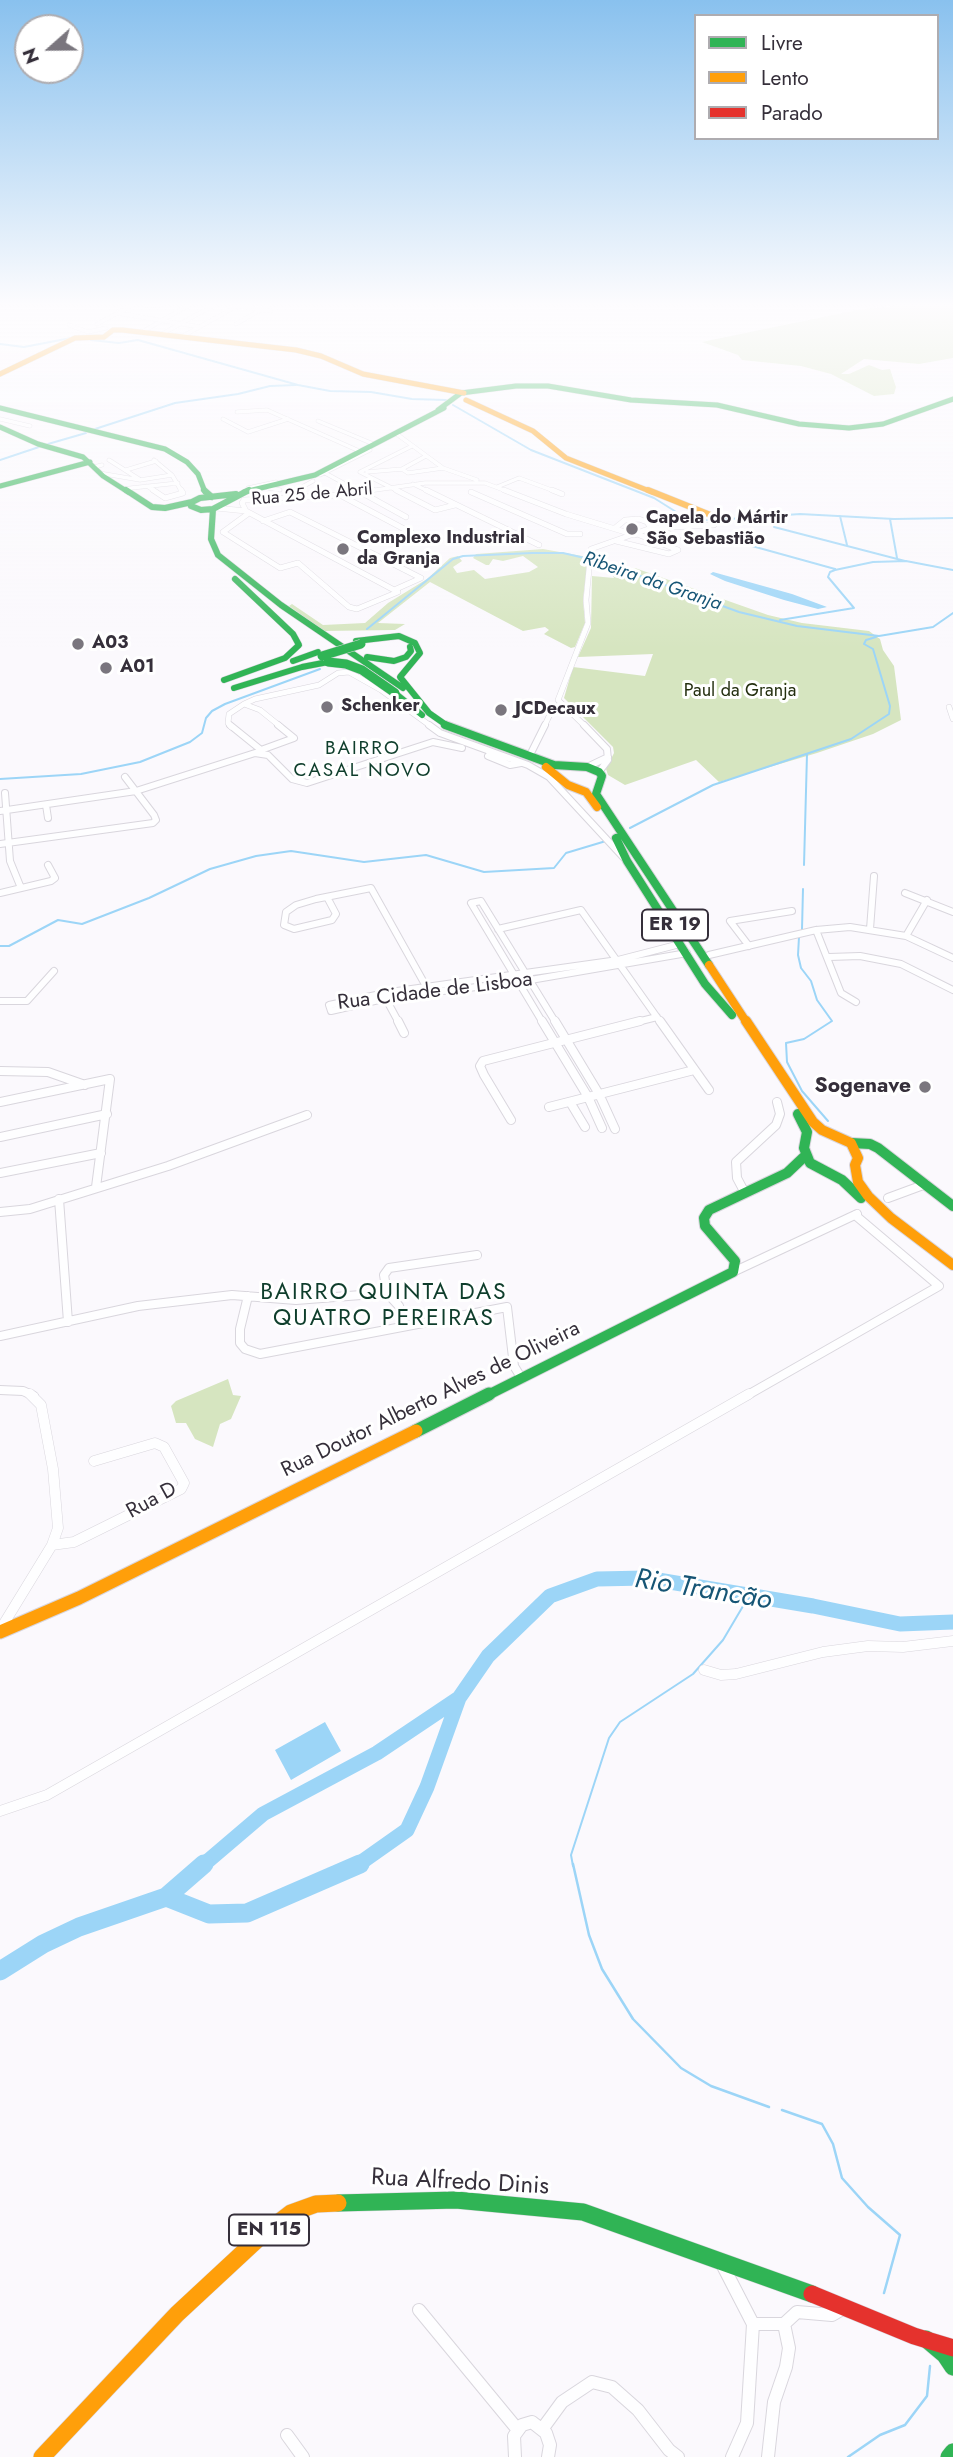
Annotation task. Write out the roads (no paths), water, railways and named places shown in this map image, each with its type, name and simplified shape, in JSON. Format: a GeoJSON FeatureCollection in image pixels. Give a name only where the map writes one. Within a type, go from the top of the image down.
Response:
{"type":"FeatureCollection","features":[{"type":"Feature","properties":{"kind":"main road"},"geometry":{"type":"LineString","coordinates":[[4,420],[38,444],[83,457],[122,489],[152,507],[215,502],[315,475],[420,420]]}},
{"type":"Feature","properties":{"kind":"main road"},"geometry":{"type":"LineString","coordinates":[[22,420],[166,449],[187,462],[198,474],[215,502],[211,539],[218,555],[281,605],[393,679],[429,713],[465,735],[554,765],[566,772]]}},
{"type":"Feature","properties":{"kind":"main road"},"geometry":{"type":"LineString","coordinates":[[507,420],[533,431],[566,458],[713,520]]}},
{"type":"Feature","properties":{"kind":"main road"},"geometry":{"type":"LineString","coordinates":[[770,420],[829,428],[889,424],[901,420]]}},
{"type":"Feature","properties":{"kind":"main road"},"geometry":{"type":"LineString","coordinates":[[0,486],[96,467]]}},
{"type":"Feature","properties":{"kind":"main road"},"geometry":{"type":"LineString","coordinates":[[215,502],[204,513],[207,549],[298,640],[299,645],[295,652],[255,669],[230,684],[323,657],[358,642],[376,637],[399,636],[419,647],[417,658],[400,677],[415,698]]}},
{"type":"Feature","properties":{"kind":"main road"},"geometry":{"type":"LineString","coordinates":[[206,540],[218,561],[229,570],[318,636],[387,680],[430,722]]}},
{"type":"Feature","properties":{"kind":"main road"},"geometry":{"type":"LineString","coordinates":[[230,574],[317,641],[340,655],[347,661],[349,672]]}},
{"type":"Feature","properties":{"kind":"main road"},"geometry":{"type":"LineString","coordinates":[[331,639],[380,661],[401,660],[411,651],[405,641],[394,639],[358,642]]}},
{"type":"Feature","properties":{"kind":"main road"},"geometry":{"type":"LineString","coordinates":[[255,669],[323,657],[346,664],[362,670],[430,722],[460,738],[550,768],[595,774]]}},
{"type":"Feature","properties":{"kind":"main road"},"geometry":{"type":"LineString","coordinates":[[566,772],[563,782],[575,788],[595,774]]}},
{"type":"Feature","properties":{"kind":"main road"},"geometry":{"type":"LineString","coordinates":[[595,774],[596,794],[813,1122],[851,1143],[870,1144],[884,1152],[953,1206]]}},
{"type":"Feature","properties":{"kind":"main road","name":"ER 19"},"geometry":{"type":"LineString","coordinates":[[575,788],[590,796],[634,860],[804,1124],[806,1148]]}},
{"type":"Feature","properties":{"kind":"main road"},"geometry":{"type":"LineString","coordinates":[[605,808],[621,823],[763,1036],[782,1075]]}},
{"type":"Feature","properties":{"kind":"main road"},"geometry":{"type":"LineString","coordinates":[[615,836],[627,861],[705,984],[732,1014]]}},
{"type":"Feature","properties":{"kind":"main road"},"geometry":{"type":"LineString","coordinates":[[787,1173],[813,1136],[833,1134]]}},
{"type":"Feature","properties":{"kind":"main road"},"geometry":{"type":"LineString","coordinates":[[851,1143],[858,1182],[883,1211],[953,1265]]}},
{"type":"Feature","properties":{"kind":"main road"},"geometry":{"type":"LineString","coordinates":[[806,1148],[823,1170],[848,1184],[892,1228],[953,1275]]}},
{"type":"Feature","properties":{"kind":"main road"},"geometry":{"type":"LineString","coordinates":[[733,1272],[735,1261],[705,1226],[704,1218],[709,1210],[787,1173],[823,1170],[839,1172],[876,1150],[884,1152]]}},
{"type":"Feature","properties":{"kind":"main road","name":"Rua Doutor Alberto Alves de Oliveira"},"geometry":{"type":"LineString","coordinates":[[0,1631],[79,1598],[733,1272]]}},
{"type":"Feature","properties":{"kind":"main road","name":"Rua Alfredo Dinis"},"geometry":{"type":"LineString","coordinates":[[42,2457],[177,2314],[261,2236],[291,2213],[316,2204],[456,2200],[583,2213],[953,2348]]}},
{"type":"Feature","properties":{"kind":"main road"},"geometry":{"type":"LineString","coordinates":[[926,2339],[945,2355],[953,2367]]}},
{"type":"Feature","properties":{"kind":"main road"},"geometry":{"type":"LineString","coordinates":[[949,2457],[953,2452]]}},
{"type":"Feature","properties":{"kind":"street"},"geometry":{"type":"LineString","coordinates":[[22,430],[26,420],[37,422]]}},
{"type":"Feature","properties":{"kind":"street"},"geometry":{"type":"LineString","coordinates":[[224,420],[248,432],[286,420]]}},
{"type":"Feature","properties":{"kind":"street"},"geometry":{"type":"LineString","coordinates":[[289,420],[357,450]]}},
{"type":"Feature","properties":{"kind":"street"},"geometry":{"type":"LineString","coordinates":[[215,502],[262,484],[316,472],[418,420]]}},
{"type":"Feature","properties":{"kind":"street"},"geometry":{"type":"LineString","coordinates":[[215,502],[281,487],[325,473],[424,420]]}},
{"type":"Feature","properties":{"kind":"street"},"geometry":{"type":"LineString","coordinates":[[318,421],[371,443]]}},
{"type":"Feature","properties":{"kind":"street"},"geometry":{"type":"LineString","coordinates":[[398,435],[443,468],[485,483]]}},
{"type":"Feature","properties":{"kind":"street"},"geometry":{"type":"LineString","coordinates":[[360,472],[412,446]]}},
{"type":"Feature","properties":{"kind":"street"},"geometry":{"type":"LineString","coordinates":[[360,472],[402,469],[426,456]]}},
{"type":"Feature","properties":{"kind":"street"},"geometry":{"type":"LineString","coordinates":[[109,460],[140,480]]}},
{"type":"Feature","properties":{"kind":"street"},"geometry":{"type":"LineString","coordinates":[[126,470],[155,461],[178,482],[183,494],[170,498],[162,497],[147,486]]}},
{"type":"Feature","properties":{"kind":"street"},"geometry":{"type":"LineString","coordinates":[[96,467],[140,480],[172,475]]}},
{"type":"Feature","properties":{"kind":"street"},"geometry":{"type":"LineString","coordinates":[[408,473],[443,468]]}},
{"type":"Feature","properties":{"kind":"street"},"geometry":{"type":"LineString","coordinates":[[402,469],[425,482]]}},
{"type":"Feature","properties":{"kind":"street"},"geometry":{"type":"LineString","coordinates":[[360,472],[435,510],[455,505]]}},
{"type":"Feature","properties":{"kind":"street"},"geometry":{"type":"LineString","coordinates":[[325,473],[406,517]]}},
{"type":"Feature","properties":{"kind":"street"},"geometry":{"type":"LineString","coordinates":[[497,486],[519,478],[562,494]]}},
{"type":"Feature","properties":{"kind":"street"},"geometry":{"type":"LineString","coordinates":[[281,487],[287,496],[313,481]]}},
{"type":"Feature","properties":{"kind":"street"},"geometry":{"type":"LineString","coordinates":[[122,489],[178,482]]}},
{"type":"Feature","properties":{"kind":"street","name":"Rua 25 de Abril"},"geometry":{"type":"LineString","coordinates":[[248,512],[242,503],[244,500],[340,495],[425,482],[485,483],[566,514],[678,550],[669,554],[616,541]]}},
{"type":"Feature","properties":{"kind":"street"},"geometry":{"type":"LineString","coordinates":[[413,484],[539,545]]}},
{"type":"Feature","properties":{"kind":"street"},"geometry":{"type":"LineString","coordinates":[[471,492],[567,534],[580,534]]}},
{"type":"Feature","properties":{"kind":"street"},"geometry":{"type":"LineString","coordinates":[[340,495],[423,539]]}},
{"type":"Feature","properties":{"kind":"street"},"geometry":{"type":"LineString","coordinates":[[515,511],[530,499]]}},
{"type":"Feature","properties":{"kind":"street"},"geometry":{"type":"LineString","coordinates":[[215,502],[248,512],[396,591]]}},
{"type":"Feature","properties":{"kind":"street"},"geometry":{"type":"LineString","coordinates":[[248,512],[223,532],[280,568],[298,563],[349,607],[356,609],[421,578],[290,512],[263,521]]}},
{"type":"Feature","properties":{"kind":"street"},"geometry":{"type":"LineString","coordinates":[[615,528],[625,520],[639,519],[647,522],[651,528]]}},
{"type":"Feature","properties":{"kind":"street"},"geometry":{"type":"LineString","coordinates":[[608,757],[602,742],[560,704],[560,693],[588,623],[586,600],[590,559],[594,548],[651,528],[713,520]]}},
{"type":"Feature","properties":{"kind":"street"},"geometry":{"type":"LineString","coordinates":[[659,528],[678,540],[668,546]]}},
{"type":"Feature","properties":{"kind":"street"},"geometry":{"type":"LineString","coordinates":[[655,541],[669,533]]}},
{"type":"Feature","properties":{"kind":"street"},"geometry":{"type":"LineString","coordinates":[[244,704],[260,710],[294,738],[261,750],[228,723],[229,714],[244,704],[319,685],[326,678],[349,672],[381,690],[440,733],[521,763],[549,777],[627,861]]}},
{"type":"Feature","properties":{"kind":"street"},"geometry":{"type":"LineString","coordinates":[[531,754],[551,712],[560,704]]}},
{"type":"Feature","properties":{"kind":"street"},"geometry":{"type":"LineString","coordinates":[[949,707],[953,719]]}},
{"type":"Feature","properties":{"kind":"street"},"geometry":{"type":"LineString","coordinates":[[3,811],[136,791],[255,753],[268,755],[292,779],[307,783],[433,742],[453,745],[510,765],[521,763]]}},
{"type":"Feature","properties":{"kind":"street"},"geometry":{"type":"LineString","coordinates":[[595,774],[608,757]]}},
{"type":"Feature","properties":{"kind":"street"},"geometry":{"type":"LineString","coordinates":[[595,774],[608,757]]}},
{"type":"Feature","properties":{"kind":"street"},"geometry":{"type":"LineString","coordinates":[[0,844],[153,823],[156,820],[154,815],[125,777]]}},
{"type":"Feature","properties":{"kind":"street"},"geometry":{"type":"LineString","coordinates":[[5,793],[3,811],[11,870],[21,888]]}},
{"type":"Feature","properties":{"kind":"street"},"geometry":{"type":"LineString","coordinates":[[46,804],[48,818]]}},
{"type":"Feature","properties":{"kind":"street"},"geometry":{"type":"LineString","coordinates":[[0,893],[55,878],[48,865]]}},
{"type":"Feature","properties":{"kind":"street"},"geometry":{"type":"LineString","coordinates":[[870,929],[874,876]]}},
{"type":"Feature","properties":{"kind":"street"},"geometry":{"type":"LineString","coordinates":[[327,897],[336,914],[332,920],[294,929],[285,925],[286,912],[296,905],[327,897],[372,888],[427,988]]}},
{"type":"Feature","properties":{"kind":"street"},"geometry":{"type":"LineString","coordinates":[[905,893],[953,912]]}},
{"type":"Feature","properties":{"kind":"street"},"geometry":{"type":"LineString","coordinates":[[906,936],[927,900]]}},
{"type":"Feature","properties":{"kind":"street"},"geometry":{"type":"LineString","coordinates":[[603,1128],[588,1097],[471,903],[481,901],[599,1094],[615,1129]]}},
{"type":"Feature","properties":{"kind":"street"},"geometry":{"type":"LineString","coordinates":[[498,929],[581,910],[709,1090]]}},
{"type":"Feature","properties":{"kind":"street"},"geometry":{"type":"LineString","coordinates":[[749,946],[730,922],[779,911],[792,911]]}},
{"type":"Feature","properties":{"kind":"street"},"geometry":{"type":"LineString","coordinates":[[709,955],[816,930],[850,927],[906,936],[953,958]]}},
{"type":"Feature","properties":{"kind":"street"},"geometry":{"type":"LineString","coordinates":[[816,930],[829,957],[841,993],[856,1002]]}},
{"type":"Feature","properties":{"kind":"street","name":"Rua Cidade de Lisboa"},"geometry":{"type":"LineString","coordinates":[[427,988],[331,1011],[329,1005],[427,988],[517,979],[620,963],[676,953],[683,949]]}},
{"type":"Feature","properties":{"kind":"street"},"geometry":{"type":"LineString","coordinates":[[829,957],[860,956],[901,964],[953,990]]}},
{"type":"Feature","properties":{"kind":"street"},"geometry":{"type":"LineString","coordinates":[[0,1001],[27,1002],[54,971]]}},
{"type":"Feature","properties":{"kind":"street"},"geometry":{"type":"LineString","coordinates":[[386,999],[404,1033]]}},
{"type":"Feature","properties":{"kind":"street"},"geometry":{"type":"LineString","coordinates":[[511,1119],[480,1066],[488,1058],[657,1017]]}},
{"type":"Feature","properties":{"kind":"street"},"geometry":{"type":"LineString","coordinates":[[0,1070],[48,1072],[86,1085]]}},
{"type":"Feature","properties":{"kind":"street"},"geometry":{"type":"LineString","coordinates":[[549,1107],[694,1070]]}},
{"type":"Feature","properties":{"kind":"street"},"geometry":{"type":"LineString","coordinates":[[0,1102],[110,1079],[96,1187]]}},
{"type":"Feature","properties":{"kind":"street"},"geometry":{"type":"LineString","coordinates":[[570,1102],[585,1127]]}},
{"type":"Feature","properties":{"kind":"street"},"geometry":{"type":"LineString","coordinates":[[746,1193],[737,1178],[736,1162],[776,1125],[780,1114],[778,1102]]}},
{"type":"Feature","properties":{"kind":"street"},"geometry":{"type":"LineString","coordinates":[[0,1137],[107,1115]]}},
{"type":"Feature","properties":{"kind":"street"},"geometry":{"type":"LineString","coordinates":[[0,1212],[30,1209],[129,1178],[307,1115]]}},
{"type":"Feature","properties":{"kind":"street"},"geometry":{"type":"LineString","coordinates":[[0,1173],[100,1153]]}},
{"type":"Feature","properties":{"kind":"street"},"geometry":{"type":"LineString","coordinates":[[888,1198],[926,1184]]}},
{"type":"Feature","properties":{"kind":"street"},"geometry":{"type":"LineString","coordinates":[[59,1199],[68,1322]]}},
{"type":"Feature","properties":{"kind":"street"},"geometry":{"type":"LineString","coordinates":[[0,1811],[47,1795],[939,1286],[856,1214],[733,1272]]}},
{"type":"Feature","properties":{"kind":"street"},"geometry":{"type":"LineString","coordinates":[[405,1326],[399,1306],[387,1293],[384,1275],[389,1268],[477,1255]]}},
{"type":"Feature","properties":{"kind":"street"},"geometry":{"type":"LineString","coordinates":[[0,1336],[158,1303],[211,1297],[248,1296],[296,1300],[387,1293]]}},
{"type":"Feature","properties":{"kind":"street"},"geometry":{"type":"LineString","coordinates":[[248,1296],[240,1329],[240,1343],[253,1353],[507,1307],[514,1366],[522,1379]]}},
{"type":"Feature","properties":{"kind":"street"},"geometry":{"type":"LineString","coordinates":[[0,1391],[23,1391],[34,1396],[45,1415],[58,1506],[58,1528],[52,1545],[0,1631]]}},
{"type":"Feature","properties":{"kind":"street","name":"Rua D"},"geometry":{"type":"LineString","coordinates":[[52,1545],[74,1542],[181,1489],[184,1482],[164,1447],[155,1443],[94,1461]]}},
{"type":"Feature","properties":{"kind":"street"},"geometry":{"type":"LineString","coordinates":[[704,1670],[721,1675],[736,1674],[823,1652],[868,1646],[903,1647],[953,1641]]}},
{"type":"Feature","properties":{"kind":"street"},"geometry":{"type":"LineString","coordinates":[[720,2262],[752,2324],[747,2423],[732,2457]]}},
{"type":"Feature","properties":{"kind":"street"},"geometry":{"type":"LineString","coordinates":[[752,2324],[784,2325],[797,2312],[832,2315],[844,2308]]}},
{"type":"Feature","properties":{"kind":"street"},"geometry":{"type":"LineString","coordinates":[[419,2310],[518,2430]]}},
{"type":"Feature","properties":{"kind":"street"},"geometry":{"type":"LineString","coordinates":[[768,2457],[774,2402],[786,2367],[789,2347],[784,2325]]}},
{"type":"Feature","properties":{"kind":"street"},"geometry":{"type":"LineString","coordinates":[[543,2428],[562,2402],[592,2382],[612,2387],[638,2410],[669,2450],[678,2457]]}},
{"type":"Feature","properties":{"kind":"street"},"geometry":{"type":"LineString","coordinates":[[515,2457],[513,2443],[518,2430],[533,2422],[543,2428],[549,2439],[548,2457]]}},
{"type":"Feature","properties":{"kind":"street"},"geometry":{"type":"LineString","coordinates":[[287,2435],[303,2457]]}},
{"type":"Feature","properties":{"kind":"water"},"geometry":{"type":"Polygon","coordinates":[[[713,572],[792,594],[827,607],[818,609],[784,600],[725,581],[710,574],[713,572]]]}},
{"type":"Feature","properties":{"kind":"water"},"geometry":{"type":"Polygon","coordinates":[[[325,1722],[341,1751],[291,1780],[275,1750],[325,1722]]]}},
{"type":"Feature","properties":{"kind":"waterway"},"geometry":{"type":"LineString","coordinates":[[95,429],[124,420]]}},
{"type":"Feature","properties":{"kind":"waterway"},"geometry":{"type":"LineString","coordinates":[[478,420],[531,450],[654,498],[689,520],[711,520]]}},
{"type":"Feature","properties":{"kind":"waterway"},"geometry":{"type":"LineString","coordinates":[[48,444],[86,433]]}},
{"type":"Feature","properties":{"kind":"waterway"},"geometry":{"type":"LineString","coordinates":[[0,460],[39,447]]}},
{"type":"Feature","properties":{"kind":"waterway"},"geometry":{"type":"LineString","coordinates":[[716,520],[800,514],[840,516]]}},
{"type":"Feature","properties":{"kind":"waterway"},"geometry":{"type":"LineString","coordinates":[[840,516],[953,518]]}},
{"type":"Feature","properties":{"kind":"waterway"},"geometry":{"type":"LineString","coordinates":[[840,516],[847,545]]}},
{"type":"Feature","properties":{"kind":"waterway"},"geometry":{"type":"LineString","coordinates":[[890,519],[897,558]]}},
{"type":"Feature","properties":{"kind":"waterway"},"geometry":{"type":"LineString","coordinates":[[774,527],[905,561]]}},
{"type":"Feature","properties":{"kind":"waterway"},"geometry":{"type":"LineString","coordinates":[[752,546],[835,569]]}},
{"type":"Feature","properties":{"kind":"waterway","name":"Ribeira da Granja"},"geometry":{"type":"LineString","coordinates":[[367,629],[453,559],[463,556],[532,553],[563,553],[602,562],[739,612],[797,626],[879,636],[933,627],[953,613]]}},
{"type":"Feature","properties":{"kind":"waterway"},"geometry":{"type":"LineString","coordinates":[[780,620],[854,608],[828,577],[830,572],[835,570],[873,562],[906,561],[953,570]]}},
{"type":"Feature","properties":{"kind":"waterway"},"geometry":{"type":"LineString","coordinates":[[630,828],[713,785],[851,739],[889,714],[890,706],[873,649],[864,644],[866,640],[876,637]]}},
{"type":"Feature","properties":{"kind":"waterway","name":"Ribeira da Granja"},"geometry":{"type":"LineString","coordinates":[[0,779],[81,774],[140,762],[190,742],[202,733],[206,718],[212,711],[225,704],[320,669]]}},
{"type":"Feature","properties":{"kind":"waterway"},"geometry":{"type":"LineString","coordinates":[[804,865],[807,754]]}},
{"type":"Feature","properties":{"kind":"waterway"},"geometry":{"type":"LineString","coordinates":[[0,946],[9,946],[58,920],[82,924],[149,898],[210,869],[256,856],[291,851],[364,862],[426,855],[484,872],[554,868],[566,853],[606,841]]}},
{"type":"Feature","properties":{"kind":"waterway"},"geometry":{"type":"LineString","coordinates":[[802,929],[803,889]]}},
{"type":"Feature","properties":{"kind":"waterway"},"geometry":{"type":"LineString","coordinates":[[799,937],[798,955],[801,968],[811,981],[817,1000],[832,1021],[804,1039],[786,1043],[787,1062],[802,1091],[828,1121]]}},
{"type":"Feature","properties":{"kind":"waterway","name":"Rio Trancão"},"geometry":{"type":"LineString","coordinates":[[459,1698],[488,1656],[550,1596],[597,1579],[646,1578],[813,1606],[900,1624],[953,1622]]}},
{"type":"Feature","properties":{"kind":"waterway"},"geometry":{"type":"LineString","coordinates":[[573,1866],[571,1855],[609,1738],[620,1722],[693,1674],[723,1640],[749,1596]]}},
{"type":"Feature","properties":{"kind":"waterway","name":"Rio Trancão"},"geometry":{"type":"LineString","coordinates":[[202,1866],[263,1814],[377,1753],[459,1698]]}},
{"type":"Feature","properties":{"kind":"waterway","name":"Rio Trancão"},"geometry":{"type":"LineString","coordinates":[[357,1865],[407,1830],[427,1787],[459,1698]]}},
{"type":"Feature","properties":{"kind":"waterway","name":"Rio Trancão"},"geometry":{"type":"LineString","coordinates":[[166,1897],[204,1864]]}},
{"type":"Feature","properties":{"kind":"waterway"},"geometry":{"type":"LineString","coordinates":[[573,1864],[589,1935],[602,1969],[633,2019],[681,2068],[711,2086],[769,2107]]}},
{"type":"Feature","properties":{"kind":"waterway","name":"Rio Trancão"},"geometry":{"type":"LineString","coordinates":[[166,1897],[209,1914],[247,1913],[357,1865]]}},
{"type":"Feature","properties":{"kind":"waterway","name":"Rio Trancão"},"geometry":{"type":"LineString","coordinates":[[0,1971],[43,1944],[79,1927],[166,1897]]}},
{"type":"Feature","properties":{"kind":"waterway"},"geometry":{"type":"LineString","coordinates":[[782,2110],[822,2124],[833,2144],[842,2178],[868,2207],[900,2235],[884,2293]]}},
{"type":"Feature","properties":{"kind":"waterway"},"geometry":{"type":"LineString","coordinates":[[848,2457],[880,2435],[905,2425],[927,2396],[930,2366]]}},
{"type":"Feature","properties":{"kind":"place","name":"Capela do Mártir São Sebastião"},"geometry":{"type":"Point","coordinates":[632,529]}},
{"type":"Feature","properties":{"kind":"place","name":"Complexo Industrial da Granja"},"geometry":{"type":"Point","coordinates":[343,549]}},
{"type":"Feature","properties":{"kind":"place","name":"A03"},"geometry":{"type":"Point","coordinates":[78,644]}},
{"type":"Feature","properties":{"kind":"place","name":"A01"},"geometry":{"type":"Point","coordinates":[106,668]}},
{"type":"Feature","properties":{"kind":"place","name":"Schenker"},"geometry":{"type":"Point","coordinates":[327,707]}},
{"type":"Feature","properties":{"kind":"place","name":"JCDecaux"},"geometry":{"type":"Point","coordinates":[501,710]}},
{"type":"Feature","properties":{"kind":"place","name":"Sogenave"},"geometry":{"type":"Point","coordinates":[925,1087]}},
{"type":"Feature","properties":{"kind":"district","name":"BAIRRO CASAL NOVO"},"geometry":{"type":"Point","coordinates":[363,760]}},
{"type":"Feature","properties":{"kind":"district","name":"BAIRRO QUINTA DAS QUATRO PEREIRAS"},"geometry":{"type":"Point","coordinates":[384,1306]}},
{"type":"Feature","properties":{"kind":"park label","name":"Paul da Granja"},"geometry":{"type":"Point","coordinates":[740,692]}}]}
